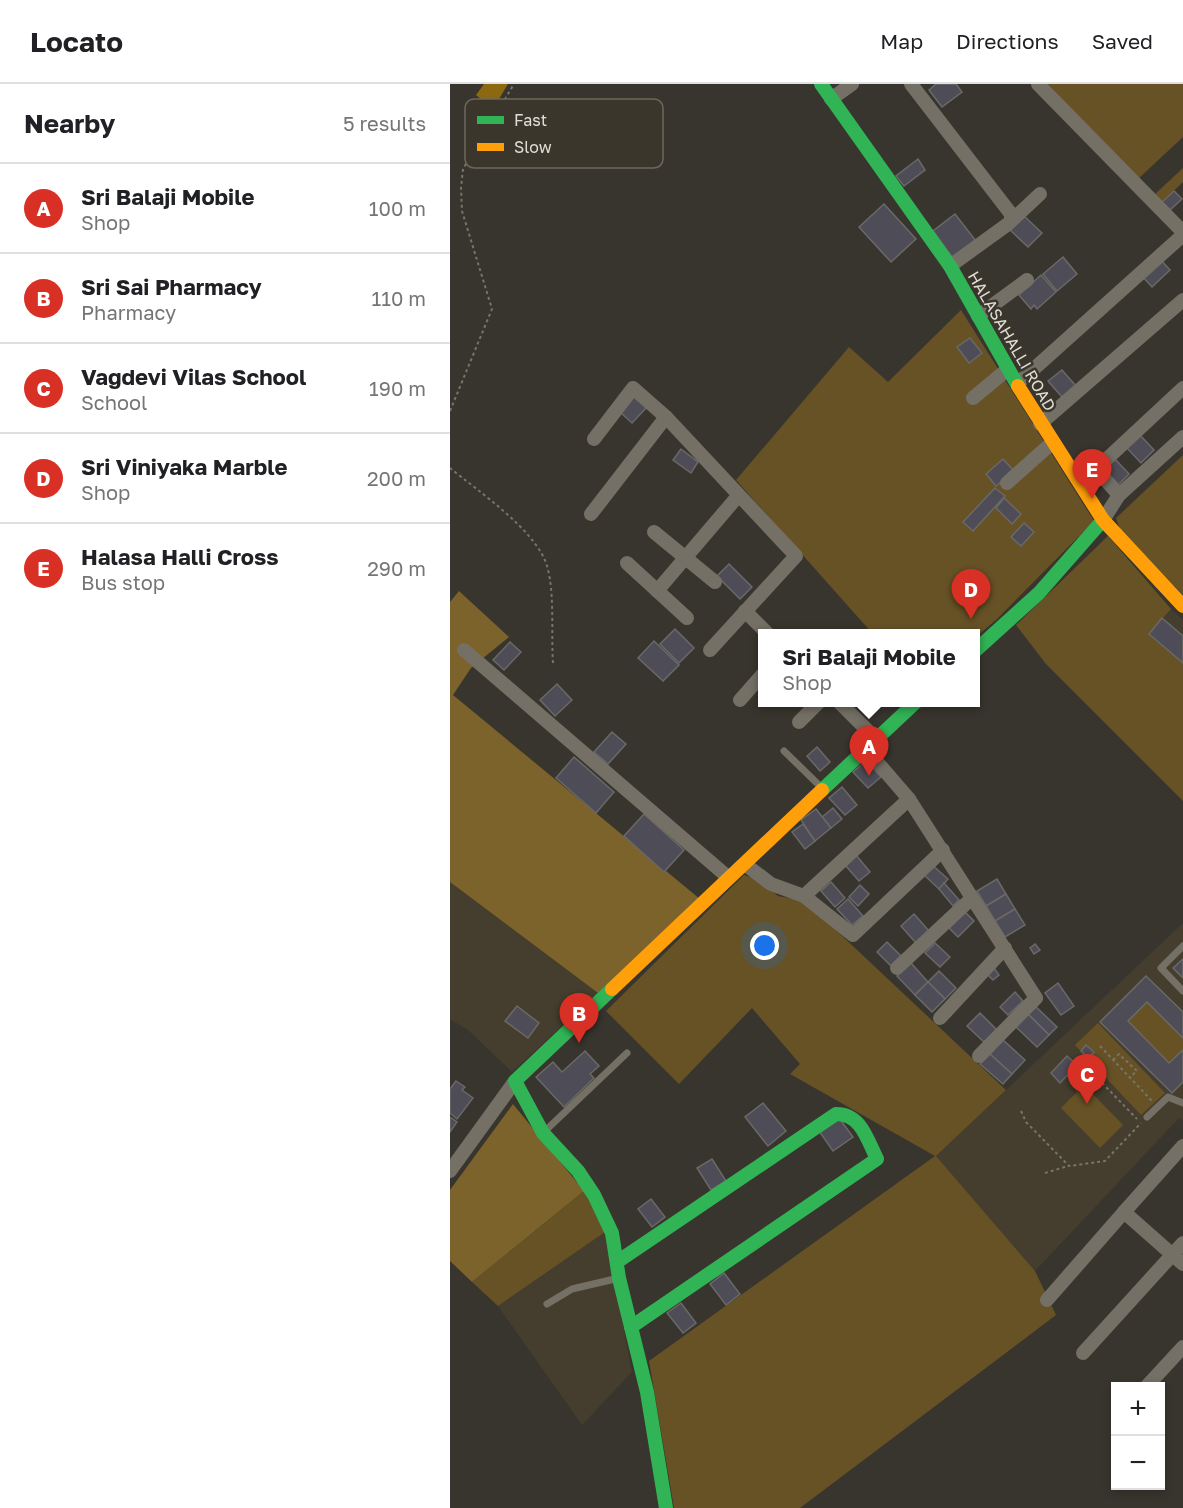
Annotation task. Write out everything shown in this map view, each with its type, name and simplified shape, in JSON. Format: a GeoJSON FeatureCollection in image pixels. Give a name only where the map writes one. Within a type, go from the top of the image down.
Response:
{"type":"FeatureCollection","features":[{"type":"Feature","properties":{"kind":"street","name":"HALASAHALLI ROAD"},"geometry":{"type":"LineString","coordinates":[[821,84],[950,267],[1040,423],[1103,520],[1183,606]]}},
{"type":"Feature","properties":{"kind":"street"},"geometry":{"type":"LineString","coordinates":[[831,99],[852,84]]}},
{"type":"Feature","properties":{"kind":"street"},"geometry":{"type":"LineString","coordinates":[[911,84],[1011,214],[1011,219]]}},
{"type":"Feature","properties":{"kind":"street"},"geometry":{"type":"LineString","coordinates":[[1017,383],[1183,233],[1038,84]]}},
{"type":"Feature","properties":{"kind":"street"},"geometry":{"type":"LineString","coordinates":[[950,267],[1040,194]]}},
{"type":"Feature","properties":{"kind":"street"},"geometry":{"type":"LineString","coordinates":[[978,316],[1027,280]]}},
{"type":"Feature","properties":{"kind":"street"},"geometry":{"type":"LineString","coordinates":[[1040,423],[1183,300]]}},
{"type":"Feature","properties":{"kind":"street"},"geometry":{"type":"LineString","coordinates":[[973,398],[1008,369]]}},
{"type":"Feature","properties":{"kind":"street"},"geometry":{"type":"LineString","coordinates":[[594,439],[633,388],[666,417],[796,556],[710,650]]}},
{"type":"Feature","properties":{"kind":"street"},"geometry":{"type":"LineString","coordinates":[[1119,495],[1096,469],[1177,390],[1183,388]]}},
{"type":"Feature","properties":{"kind":"street"},"geometry":{"type":"LineString","coordinates":[[591,514],[666,417]]}},
{"type":"Feature","properties":{"kind":"street"},"geometry":{"type":"LineString","coordinates":[[980,646],[1039,593],[1103,520],[1119,495],[1183,437]]}},
{"type":"Feature","properties":{"kind":"street"},"geometry":{"type":"LineString","coordinates":[[1007,483],[1053,442]]}},
{"type":"Feature","properties":{"kind":"street"},"geometry":{"type":"LineString","coordinates":[[657,591],[738,496]]}},
{"type":"Feature","properties":{"kind":"street"},"geometry":{"type":"LineString","coordinates":[[654,532],[715,582]]}},
{"type":"Feature","properties":{"kind":"street"},"geometry":{"type":"LineString","coordinates":[[627,562],[687,618]]}},
{"type":"Feature","properties":{"kind":"street"},"geometry":{"type":"LineString","coordinates":[[746,611],[764,629]]}},
{"type":"Feature","properties":{"kind":"street"},"geometry":{"type":"LineString","coordinates":[[464,650],[729,878]]}},
{"type":"Feature","properties":{"kind":"street"},"geometry":{"type":"LineString","coordinates":[[740,700],[758,680]]}},
{"type":"Feature","properties":{"kind":"street"},"geometry":{"type":"LineString","coordinates":[[799,722],[814,707]]}},
{"type":"Feature","properties":{"kind":"street"},"geometry":{"type":"LineString","coordinates":[[844,707],[876,739]]}},
{"type":"Feature","properties":{"kind":"street"},"geometry":{"type":"LineString","coordinates":[[450,1171],[515,1081],[684,924],[729,878],[746,865],[911,707]]}},
{"type":"Feature","properties":{"kind":"street"},"geometry":{"type":"LineString","coordinates":[[866,749],[909,799],[1036,998],[979,1056]]}},
{"type":"Feature","properties":{"kind":"street"},"geometry":{"type":"LineString","coordinates":[[804,896],[909,799]]}},
{"type":"Feature","properties":{"kind":"street"},"geometry":{"type":"LineString","coordinates":[[746,865],[771,884],[804,896],[853,934],[943,850]]}},
{"type":"Feature","properties":{"kind":"street"},"geometry":{"type":"LineString","coordinates":[[897,968],[971,899]]}},
{"type":"Feature","properties":{"kind":"street"},"geometry":{"type":"LineString","coordinates":[[940,1018],[1005,948]]}},
{"type":"Feature","properties":{"kind":"street"},"geometry":{"type":"LineString","coordinates":[[515,1081],[543,1133],[578,1171],[594,1195],[612,1233],[619,1278],[647,1392],[666,1508]]}},
{"type":"Feature","properties":{"kind":"street"},"geometry":{"type":"LineString","coordinates":[[618,1262],[836,1114],[848,1114],[858,1122],[877,1159],[631,1327]]}},
{"type":"Feature","properties":{"kind":"street"},"geometry":{"type":"LineString","coordinates":[[1047,1300],[1183,1146]]}},
{"type":"Feature","properties":{"kind":"street"},"geometry":{"type":"LineString","coordinates":[[1124,1212],[1178,1259]]}},
{"type":"Feature","properties":{"kind":"street"},"geometry":{"type":"LineString","coordinates":[[1083,1353],[1178,1259],[1183,1243]]}},
{"type":"Feature","properties":{"kind":"street"},"geometry":{"type":"LineString","coordinates":[[1151,1382],[1183,1347]]}},
{"type":"Feature","properties":{"kind":"lane"},"geometry":{"type":"LineString","coordinates":[[784,751],[823,790]]}},
{"type":"Feature","properties":{"kind":"lane"},"geometry":{"type":"LineString","coordinates":[[1183,946],[1161,968],[1183,991]]}},
{"type":"Feature","properties":{"kind":"lane"},"geometry":{"type":"LineString","coordinates":[[543,1133],[627,1053]]}},
{"type":"Feature","properties":{"kind":"lane"},"geometry":{"type":"LineString","coordinates":[[1147,1116],[1168,1097],[1183,1103]]}},
{"type":"Feature","properties":{"kind":"lane"},"geometry":{"type":"LineString","coordinates":[[547,1304],[572,1289],[619,1278]]}},
{"type":"Feature","properties":{"kind":"path"},"geometry":{"type":"LineString","coordinates":[[505,99],[514,84]]}},
{"type":"Feature","properties":{"kind":"path"},"geometry":{"type":"LineString","coordinates":[[450,411],[492,309],[462,211],[461,188],[465,166]]}},
{"type":"Feature","properties":{"kind":"path"},"geometry":{"type":"LineString","coordinates":[[450,468],[512,518],[542,555],[549,574],[553,663]]}},
{"type":"Feature","properties":{"kind":"path"},"geometry":{"type":"LineString","coordinates":[[1100,1046],[1157,1107]]}},
{"type":"Feature","properties":{"kind":"path"},"geometry":{"type":"LineString","coordinates":[[1113,1060],[1119,1054],[1137,1071],[1130,1077]]}},
{"type":"Feature","properties":{"kind":"path"},"geometry":{"type":"LineString","coordinates":[[1077,1057],[1141,1123]]}},
{"type":"Feature","properties":{"kind":"path"},"geometry":{"type":"LineString","coordinates":[[1021,1111],[1026,1122],[1069,1166]]}},
{"type":"Feature","properties":{"kind":"path"},"geometry":{"type":"LineString","coordinates":[[1045,1173],[1069,1166],[1105,1161],[1147,1116]]}},
{"type":"Feature","properties":{"kind":"shaded area"},"geometry":{"type":"Polygon","coordinates":[[[484,84],[508,84],[499,99],[481,99],[476,95],[484,84]]]}},
{"type":"Feature","properties":{"kind":"shaded area"},"geometry":{"type":"Polygon","coordinates":[[[1048,84],[1183,84],[1183,137],[1138,179],[1048,84]]]}},
{"type":"Feature","properties":{"kind":"shaded area"},"geometry":{"type":"Polygon","coordinates":[[[1183,168],[1183,182],[1161,203],[1154,195],[1183,168]]]}},
{"type":"Feature","properties":{"kind":"shaded area"},"geometry":{"type":"Polygon","coordinates":[[[961,310],[1094,521],[980,634],[980,629],[868,629],[736,480],[849,347],[888,382],[961,310]]]}},
{"type":"Feature","properties":{"kind":"shaded area"},"geometry":{"type":"Polygon","coordinates":[[[1183,455],[1183,595],[1120,529],[1116,518],[1183,455]]]}},
{"type":"Feature","properties":{"kind":"shaded area"},"geometry":{"type":"Polygon","coordinates":[[[1108,536],[1171,609],[1149,634],[1183,663],[1183,801],[1046,664],[1016,625],[1108,536]]]}},
{"type":"Feature","properties":{"kind":"shaded area"},"geometry":{"type":"Polygon","coordinates":[[[459,591],[509,637],[471,668],[453,695],[700,899],[598,993],[450,882],[450,602],[459,591]]]}},
{"type":"Feature","properties":{"kind":"shaded area"},"geometry":{"type":"Polygon","coordinates":[[[1171,609],[1183,620],[1183,663],[1149,634],[1171,609]]]}},
{"type":"Feature","properties":{"kind":"shaded area"},"geometry":{"type":"Polygon","coordinates":[[[744,875],[760,880],[778,896],[805,901],[1006,1090],[936,1156],[1035,1271],[1056,1315],[800,1508],[674,1508],[649,1361],[935,1156],[790,1074],[800,1064],[752,1008],[679,1084],[606,1011],[744,875]]]}},
{"type":"Feature","properties":{"kind":"shaded area"},"geometry":{"type":"Polygon","coordinates":[[[450,882],[598,993],[512,1072],[468,1030],[450,1019],[450,882]]]}},
{"type":"Feature","properties":{"kind":"shaded area"},"geometry":{"type":"Polygon","coordinates":[[[1183,923],[1183,1121],[1179,1118],[1035,1271],[936,1156],[1183,923]]]}},
{"type":"Feature","properties":{"kind":"shaded area"},"geometry":{"type":"Polygon","coordinates":[[[1147,1002],[1183,1038],[1183,1050],[1169,1063],[1128,1021],[1147,1002]]]}},
{"type":"Feature","properties":{"kind":"shaded area"},"geometry":{"type":"Polygon","coordinates":[[[1098,1023],[1165,1093],[1141,1115],[1075,1045],[1098,1023]]]}},
{"type":"Feature","properties":{"kind":"shaded area"},"geometry":{"type":"Polygon","coordinates":[[[1084,1085],[1123,1125],[1100,1148],[1061,1108],[1084,1085]]]}},
{"type":"Feature","properties":{"kind":"shaded area"},"geometry":{"type":"Polygon","coordinates":[[[513,1104],[584,1191],[472,1282],[450,1261],[450,1190],[513,1104]]]}},
{"type":"Feature","properties":{"kind":"shaded area"},"geometry":{"type":"Polygon","coordinates":[[[584,1191],[605,1232],[498,1306],[472,1282],[584,1191]]]}},
{"type":"Feature","properties":{"kind":"shaded area"},"geometry":{"type":"Polygon","coordinates":[[[605,1232],[632,1372],[582,1425],[498,1306],[605,1232]]]}},
{"type":"Feature","properties":{"kind":"building"},"geometry":{"type":"Polygon","coordinates":[[[936,84],[956,84],[962,92],[942,107],[929,90],[936,84]]]}},
{"type":"Feature","properties":{"kind":"building"},"geometry":{"type":"Polygon","coordinates":[[[918,159],[925,170],[904,186],[896,176],[918,159]]]}},
{"type":"Feature","properties":{"kind":"building"},"geometry":{"type":"Polygon","coordinates":[[[1174,191],[1182,199],[1169,211],[1161,203],[1174,191]]]}},
{"type":"Feature","properties":{"kind":"building"},"geometry":{"type":"Polygon","coordinates":[[[884,204],[916,239],[891,262],[859,227],[884,204]]]}},
{"type":"Feature","properties":{"kind":"building"},"geometry":{"type":"Polygon","coordinates":[[[955,214],[976,241],[953,258],[933,231],[955,214]]]}},
{"type":"Feature","properties":{"kind":"building"},"geometry":{"type":"Polygon","coordinates":[[[1023,215],[1042,233],[1028,247],[1009,229],[1023,215]]]}},
{"type":"Feature","properties":{"kind":"building"},"geometry":{"type":"Polygon","coordinates":[[[1063,257],[1077,274],[1057,291],[1043,274],[1063,257]]]}},
{"type":"Feature","properties":{"kind":"building"},"geometry":{"type":"Polygon","coordinates":[[[1159,258],[1170,270],[1152,287],[1141,275],[1159,258]]]}},
{"type":"Feature","properties":{"kind":"building"},"geometry":{"type":"Polygon","coordinates":[[[1041,275],[1056,292],[1037,309],[1034,305],[1031,309],[1019,295],[1041,275]]]}},
{"type":"Feature","properties":{"kind":"building"},"geometry":{"type":"Polygon","coordinates":[[[970,338],[982,353],[969,363],[957,347],[970,338]]]}},
{"type":"Feature","properties":{"kind":"building"},"geometry":{"type":"Polygon","coordinates":[[[1062,370],[1076,386],[1062,397],[1048,381],[1062,370]]]}},
{"type":"Feature","properties":{"kind":"building"},"geometry":{"type":"Polygon","coordinates":[[[635,395],[647,407],[632,423],[619,411],[635,395]]]}},
{"type":"Feature","properties":{"kind":"building"},"geometry":{"type":"Polygon","coordinates":[[[1140,435],[1154,450],[1141,463],[1127,448],[1140,435]]]}},
{"type":"Feature","properties":{"kind":"building"},"geometry":{"type":"Polygon","coordinates":[[[681,449],[698,462],[691,473],[673,460],[681,449]]]}},
{"type":"Feature","properties":{"kind":"building"},"geometry":{"type":"Polygon","coordinates":[[[1003,459],[1014,471],[996,486],[986,474],[1003,459]]]}},
{"type":"Feature","properties":{"kind":"building"},"geometry":{"type":"Polygon","coordinates":[[[1115,459],[1129,474],[1118,485],[1103,470],[1115,459]]]}},
{"type":"Feature","properties":{"kind":"building"},"geometry":{"type":"Polygon","coordinates":[[[995,488],[1005,496],[973,531],[963,522],[995,488]]]}},
{"type":"Feature","properties":{"kind":"building"},"geometry":{"type":"Polygon","coordinates":[[[1004,498],[1021,514],[1012,524],[996,508],[1004,498]]]}},
{"type":"Feature","properties":{"kind":"building"},"geometry":{"type":"Polygon","coordinates":[[[1024,523],[1034,532],[1021,546],[1011,537],[1024,523]]]}},
{"type":"Feature","properties":{"kind":"building"},"geometry":{"type":"Polygon","coordinates":[[[729,564],[752,587],[740,599],[717,576],[729,564]]]}},
{"type":"Feature","properties":{"kind":"building"},"geometry":{"type":"Polygon","coordinates":[[[1162,618],[1183,636],[1183,663],[1149,634],[1162,618]]]}},
{"type":"Feature","properties":{"kind":"building"},"geometry":{"type":"Polygon","coordinates":[[[675,629],[694,648],[679,663],[660,644],[675,629]]]}},
{"type":"Feature","properties":{"kind":"building"},"geometry":{"type":"Polygon","coordinates":[[[654,641],[679,665],[663,681],[638,658],[654,641]]]}},
{"type":"Feature","properties":{"kind":"building"},"geometry":{"type":"Polygon","coordinates":[[[510,642],[521,652],[504,670],[493,660],[510,642]]]}},
{"type":"Feature","properties":{"kind":"building"},"geometry":{"type":"Polygon","coordinates":[[[557,684],[572,700],[555,716],[540,700],[557,684]]]}},
{"type":"Feature","properties":{"kind":"building"},"geometry":{"type":"Polygon","coordinates":[[[612,732],[626,744],[608,764],[594,752],[612,732]]]}},
{"type":"Feature","properties":{"kind":"building"},"geometry":{"type":"Polygon","coordinates":[[[817,747],[830,762],[820,771],[807,756],[817,747]]]}},
{"type":"Feature","properties":{"kind":"building"},"geometry":{"type":"Polygon","coordinates":[[[574,757],[614,792],[596,813],[556,778],[574,757]]]}},
{"type":"Feature","properties":{"kind":"building"},"geometry":{"type":"Polygon","coordinates":[[[866,761],[881,777],[868,788],[853,772],[866,761]]]}},
{"type":"Feature","properties":{"kind":"building"},"geometry":{"type":"Polygon","coordinates":[[[842,787],[857,805],[845,815],[829,798],[842,787]]]}},
{"type":"Feature","properties":{"kind":"building"},"geometry":{"type":"Polygon","coordinates":[[[833,808],[842,819],[831,828],[822,817],[833,808]]]}},
{"type":"Feature","properties":{"kind":"building"},"geometry":{"type":"Polygon","coordinates":[[[816,809],[831,828],[815,841],[801,820],[816,809]]]}},
{"type":"Feature","properties":{"kind":"building"},"geometry":{"type":"Polygon","coordinates":[[[644,814],[684,850],[664,872],[624,836],[644,814]]]}},
{"type":"Feature","properties":{"kind":"building"},"geometry":{"type":"Polygon","coordinates":[[[803,824],[815,841],[805,849],[792,832],[803,824]]]}},
{"type":"Feature","properties":{"kind":"building"},"geometry":{"type":"Polygon","coordinates":[[[856,855],[870,872],[859,881],[845,865],[856,855]]]}},
{"type":"Feature","properties":{"kind":"building"},"geometry":{"type":"Polygon","coordinates":[[[931,864],[948,879],[939,889],[922,873],[931,864]]]}},
{"type":"Feature","properties":{"kind":"building"},"geometry":{"type":"Polygon","coordinates":[[[997,879],[1006,894],[986,906],[977,891],[997,879]]]}},
{"type":"Feature","properties":{"kind":"building"},"geometry":{"type":"Polygon","coordinates":[[[831,882],[845,898],[835,907],[821,891],[831,882]]]}},
{"type":"Feature","properties":{"kind":"building"},"geometry":{"type":"Polygon","coordinates":[[[944,883],[959,900],[953,906],[939,889],[944,883]]]}},
{"type":"Feature","properties":{"kind":"building"},"geometry":{"type":"Polygon","coordinates":[[[860,885],[869,894],[858,906],[849,897],[860,885]]]}},
{"type":"Feature","properties":{"kind":"building"},"geometry":{"type":"Polygon","coordinates":[[[1006,894],[1015,909],[995,921],[986,906],[1006,894]]]}},
{"type":"Feature","properties":{"kind":"building"},"geometry":{"type":"Polygon","coordinates":[[[848,899],[863,916],[852,925],[837,909],[848,899]]]}},
{"type":"Feature","properties":{"kind":"building"},"geometry":{"type":"Polygon","coordinates":[[[1015,909],[1025,925],[1005,937],[995,921],[1015,909]]]}},
{"type":"Feature","properties":{"kind":"building"},"geometry":{"type":"Polygon","coordinates":[[[965,912],[974,921],[958,937],[949,928],[965,912]]]}},
{"type":"Feature","properties":{"kind":"building"},"geometry":{"type":"Polygon","coordinates":[[[914,914],[929,931],[916,943],[901,926],[914,914]]]}},
{"type":"Feature","properties":{"kind":"building"},"geometry":{"type":"Polygon","coordinates":[[[887,942],[902,957],[892,967],[877,952],[887,942]]]}},
{"type":"Feature","properties":{"kind":"building"},"geometry":{"type":"Polygon","coordinates":[[[935,943],[950,957],[940,967],[925,953],[935,943]]]}},
{"type":"Feature","properties":{"kind":"building"},"geometry":{"type":"Polygon","coordinates":[[[1035,944],[1040,950],[1034,954],[1030,948],[1035,944]]]}},
{"type":"Feature","properties":{"kind":"building"},"geometry":{"type":"Polygon","coordinates":[[[1183,959],[1183,978],[1173,968],[1183,959]]]}},
{"type":"Feature","properties":{"kind":"building"},"geometry":{"type":"Polygon","coordinates":[[[911,963],[928,982],[915,995],[897,976],[911,963]]]}},
{"type":"Feature","properties":{"kind":"building"},"geometry":{"type":"Polygon","coordinates":[[[994,968],[999,975],[993,980],[987,974],[994,968]]]}},
{"type":"Feature","properties":{"kind":"building"},"geometry":{"type":"Polygon","coordinates":[[[939,971],[956,988],[945,999],[928,982],[939,971]]]}},
{"type":"Feature","properties":{"kind":"building"},"geometry":{"type":"Polygon","coordinates":[[[1146,976],[1183,1012],[1183,1038],[1147,1002],[1128,1021],[1169,1063],[1183,1050],[1183,1082],[1172,1093],[1100,1022],[1146,976]]]}},
{"type":"Feature","properties":{"kind":"building"},"geometry":{"type":"Polygon","coordinates":[[[928,982],[945,999],[932,1012],[915,995],[928,982]]]}},
{"type":"Feature","properties":{"kind":"building"},"geometry":{"type":"Polygon","coordinates":[[[1058,983],[1074,1006],[1061,1015],[1045,993],[1058,983]]]}},
{"type":"Feature","properties":{"kind":"building"},"geometry":{"type":"Polygon","coordinates":[[[1015,992],[1023,1001],[1008,1015],[1000,1007],[1015,992]]]}},
{"type":"Feature","properties":{"kind":"building"},"geometry":{"type":"Polygon","coordinates":[[[1034,1005],[1057,1027],[1049,1035],[1027,1013],[1034,1005]]]}},
{"type":"Feature","properties":{"kind":"building"},"geometry":{"type":"Polygon","coordinates":[[[517,1006],[539,1023],[528,1038],[505,1021],[517,1006]]]}},
{"type":"Feature","properties":{"kind":"building"},"geometry":{"type":"Polygon","coordinates":[[[980,1013],[997,1030],[984,1042],[967,1026],[980,1013]]]}},
{"type":"Feature","properties":{"kind":"building"},"geometry":{"type":"Polygon","coordinates":[[[1027,1013],[1049,1035],[1037,1047],[1015,1026],[1027,1013]]]}},
{"type":"Feature","properties":{"kind":"building"},"geometry":{"type":"Polygon","coordinates":[[[1003,1040],[1025,1060],[1012,1074],[990,1054],[1003,1040]]]}},
{"type":"Feature","properties":{"kind":"building"},"geometry":{"type":"Polygon","coordinates":[[[1086,1045],[1094,1052],[1088,1058],[1081,1051],[1086,1045]]]}},
{"type":"Feature","properties":{"kind":"building"},"geometry":{"type":"Polygon","coordinates":[[[585,1051],[599,1066],[590,1074],[594,1078],[564,1107],[536,1077],[553,1062],[562,1072],[585,1051]]]}},
{"type":"Feature","properties":{"kind":"building"},"geometry":{"type":"Polygon","coordinates":[[[990,1054],[1012,1074],[1003,1084],[980,1064],[990,1054]]]}},
{"type":"Feature","properties":{"kind":"building"},"geometry":{"type":"Polygon","coordinates":[[[1067,1056],[1077,1065],[1060,1083],[1051,1073],[1067,1056]]]}},
{"type":"Feature","properties":{"kind":"building"},"geometry":{"type":"Polygon","coordinates":[[[456,1081],[465,1087],[462,1090],[473,1098],[457,1119],[450,1113],[450,1089],[456,1081]]]}},
{"type":"Feature","properties":{"kind":"building"},"geometry":{"type":"Polygon","coordinates":[[[763,1103],[786,1131],[768,1146],[745,1117],[763,1103]]]}},
{"type":"Feature","properties":{"kind":"building"},"geometry":{"type":"Polygon","coordinates":[[[450,1117],[457,1122],[450,1132],[450,1117]]]}},
{"type":"Feature","properties":{"kind":"building"},"geometry":{"type":"Polygon","coordinates":[[[839,1118],[853,1137],[833,1151],[819,1131],[839,1118]]]}},
{"type":"Feature","properties":{"kind":"building"},"geometry":{"type":"Polygon","coordinates":[[[712,1159],[726,1181],[711,1190],[697,1168],[712,1159]]]}},
{"type":"Feature","properties":{"kind":"building"},"geometry":{"type":"Polygon","coordinates":[[[651,1199],[665,1217],[652,1227],[638,1209],[651,1199]]]}},
{"type":"Feature","properties":{"kind":"building"},"geometry":{"type":"Polygon","coordinates":[[[724,1273],[740,1294],[726,1305],[710,1284],[724,1273]]]}},
{"type":"Feature","properties":{"kind":"building"},"geometry":{"type":"Polygon","coordinates":[[[681,1303],[696,1323],[683,1333],[667,1313],[681,1303]]]}},
{"type":"Feature","properties":{"kind":"traffic: fast"},"geometry":{"type":"LineString","coordinates":[[821,84],[950,266],[1018,386]]}},
{"type":"Feature","properties":{"kind":"traffic: fast"},"geometry":{"type":"LineString","coordinates":[[980,646],[1039,593],[1103,520]]}},
{"type":"Feature","properties":{"kind":"traffic: fast"},"geometry":{"type":"LineString","coordinates":[[822,790],[911,707]]}},
{"type":"Feature","properties":{"kind":"traffic: fast"},"geometry":{"type":"LineString","coordinates":[[612,989],[515,1081],[543,1133],[578,1171],[594,1195],[612,1233],[619,1278],[647,1392],[666,1508]]}},
{"type":"Feature","properties":{"kind":"traffic: fast"},"geometry":{"type":"LineString","coordinates":[[617,1262],[836,1114],[845,1115],[857,1123],[877,1159],[631,1327]]}},
{"type":"Feature","properties":{"kind":"traffic: slow"},"geometry":{"type":"LineString","coordinates":[[1018,386],[1103,520],[1183,606]]}},
{"type":"Feature","properties":{"kind":"traffic: slow"},"geometry":{"type":"LineString","coordinates":[[612,989],[822,790]]}},
{"type":"Feature","properties":{"kind":"place","name":"Halasa Halli Cross"},"geometry":{"type":"Point","coordinates":[1092,499]}},
{"type":"Feature","properties":{"kind":"place","name":"Sri Viniyaka Marble"},"geometry":{"type":"Point","coordinates":[971,619]}},
{"type":"Feature","properties":{"kind":"place","name":"Sri Balaji Mobile"},"geometry":{"type":"Point","coordinates":[869,776]}},
{"type":"Feature","properties":{"kind":"place","name":"Sri Sai Pharmacy"},"geometry":{"type":"Point","coordinates":[579,1043]}},
{"type":"Feature","properties":{"kind":"place","name":"Vagdevi Vilas School"},"geometry":{"type":"Point","coordinates":[1087,1104]}}]}
